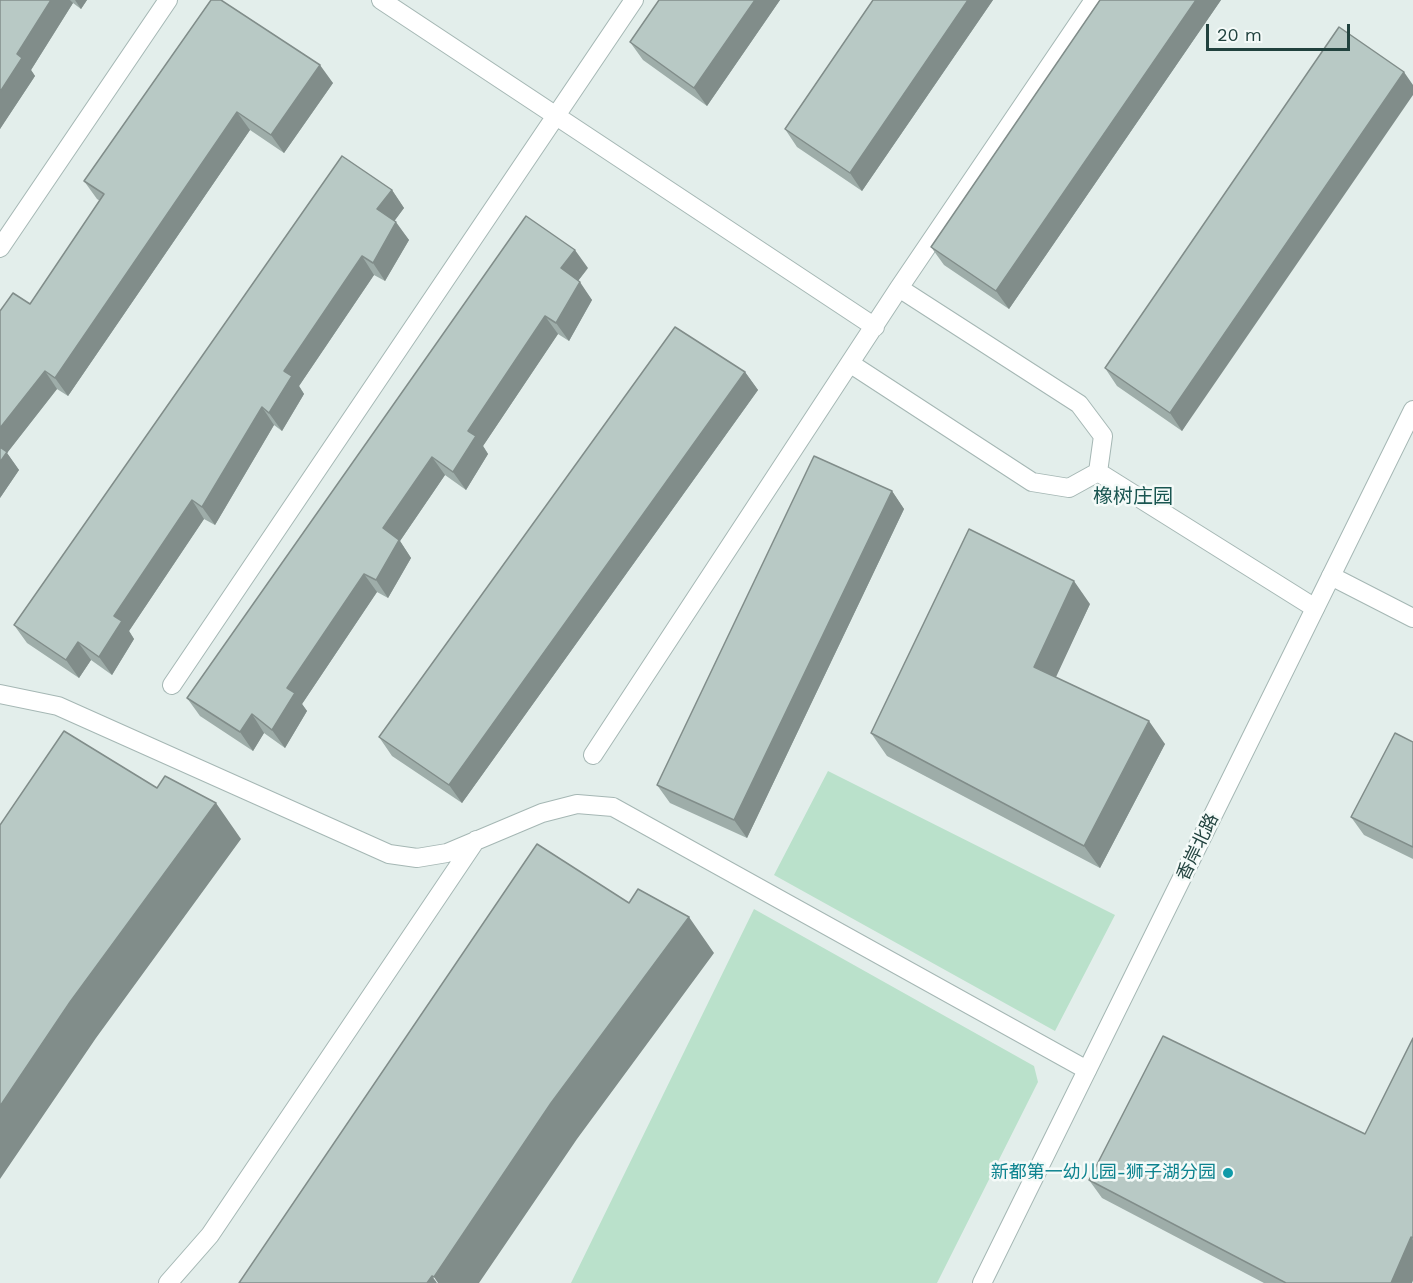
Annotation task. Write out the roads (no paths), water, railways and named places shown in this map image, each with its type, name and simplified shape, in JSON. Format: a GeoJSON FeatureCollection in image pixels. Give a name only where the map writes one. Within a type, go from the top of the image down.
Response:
{"type":"FeatureCollection","features":[{"type":"Feature","properties":{"kind":"street"},"geometry":{"type":"LineString","coordinates":[[0,248],[168,0]]}},
{"type":"Feature","properties":{"kind":"street"},"geometry":{"type":"LineString","coordinates":[[381,0],[875,327]]}},
{"type":"Feature","properties":{"kind":"street"},"geometry":{"type":"LineString","coordinates":[[172,685],[634,0]]}},
{"type":"Feature","properties":{"kind":"street"},"geometry":{"type":"LineString","coordinates":[[593,755],[899,288],[1094,0]]}},
{"type":"Feature","properties":{"kind":"street"},"geometry":{"type":"LineString","coordinates":[[899,288],[1079,404],[1103,436],[1098,472]]}},
{"type":"Feature","properties":{"kind":"street"},"geometry":{"type":"LineString","coordinates":[[851,364],[1032,482],[1069,488],[1098,472]]}},
{"type":"Feature","properties":{"kind":"street","name":"香岸北路"},"geometry":{"type":"LineString","coordinates":[[982,1283],[1413,410]]}},
{"type":"Feature","properties":{"kind":"street"},"geometry":{"type":"LineString","coordinates":[[1098,472],[1315,608]]}},
{"type":"Feature","properties":{"kind":"street"},"geometry":{"type":"LineString","coordinates":[[1331,576],[1413,618]]}},
{"type":"Feature","properties":{"kind":"street"},"geometry":{"type":"LineString","coordinates":[[0,694],[58,706],[389,854],[417,858],[447,853],[542,813],[577,804],[613,807],[1087,1070]]}},
{"type":"Feature","properties":{"kind":"street"},"geometry":{"type":"LineString","coordinates":[[168,1283],[210,1234],[477,840]]}},
{"type":"Feature","properties":{"kind":"place","name":"新都第一幼儿园-狮子湖分园"},"geometry":{"type":"Point","coordinates":[1228,1173]}},
{"type":"Feature","properties":{"kind":"district","name":"橡树庄园"},"geometry":{"type":"Point","coordinates":[1133,497]}}]}
